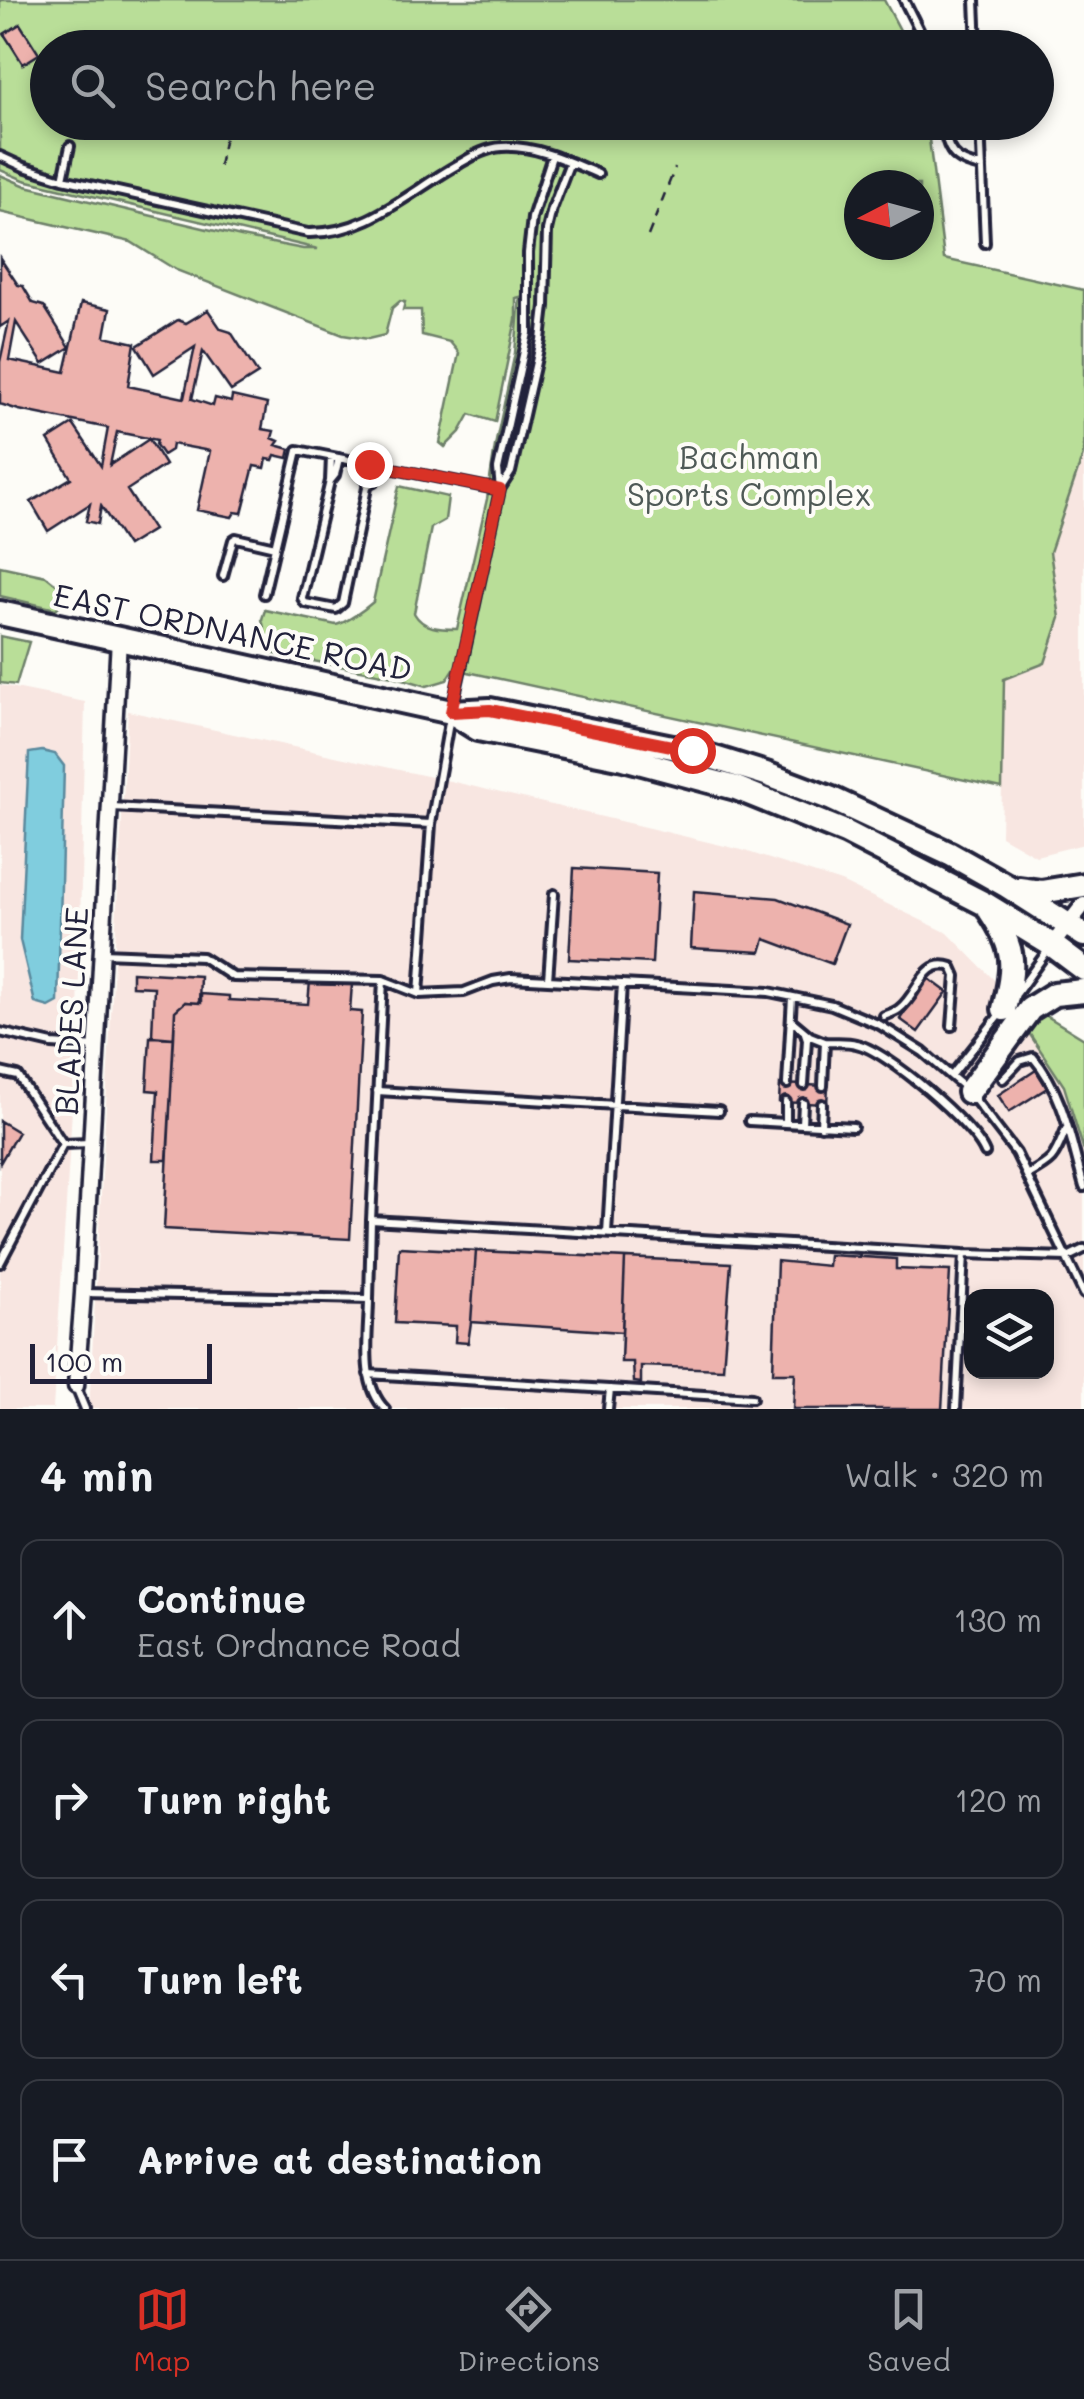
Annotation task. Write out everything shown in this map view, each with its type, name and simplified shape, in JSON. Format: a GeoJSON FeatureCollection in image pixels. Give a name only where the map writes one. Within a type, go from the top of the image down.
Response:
{"type":"FeatureCollection","features":[{"type":"Feature","properties":{"kind":"main road","name":"EAST ORDNANCE ROAD"},"geometry":{"type":"LineString","coordinates":[[0,613],[451,712],[490,710],[692,750],[766,774],[887,823],[1007,886],[1079,930]]}},
{"type":"Feature","properties":{"kind":"main road","name":"EAST ORDNANCE ROAD"},"geometry":{"type":"LineString","coordinates":[[451,712],[478,729],[624,758],[736,788],[845,832],[985,904],[1067,957]]}},
{"type":"Feature","properties":{"kind":"main road"},"geometry":{"type":"LineString","coordinates":[[1007,886],[1041,892],[1084,885]]}},
{"type":"Feature","properties":{"kind":"main road"},"geometry":{"type":"LineString","coordinates":[[985,904],[1010,949],[1011,980],[1004,1009]]}},
{"type":"Feature","properties":{"kind":"main road"},"geometry":{"type":"LineString","coordinates":[[970,1092],[1030,1009],[1054,994],[1084,990]]}},
{"type":"Feature","properties":{"kind":"street","name":"BLADES LANE"},"geometry":{"type":"LineString","coordinates":[[76,1386],[119,639]]}},
{"type":"Feature","properties":{"kind":"street"},"geometry":{"type":"LineString","coordinates":[[1067,957],[1079,930],[1084,904]]}},
{"type":"Feature","properties":{"kind":"lane"},"geometry":{"type":"LineString","coordinates":[[904,0],[919,30]]}},
{"type":"Feature","properties":{"kind":"lane"},"geometry":{"type":"LineString","coordinates":[[974,0],[975,30]]}},
{"type":"Feature","properties":{"kind":"lane"},"geometry":{"type":"LineString","coordinates":[[945,140],[955,156],[966,164],[982,167]]}},
{"type":"Feature","properties":{"kind":"lane"},"geometry":{"type":"LineString","coordinates":[[981,140],[985,243]]}},
{"type":"Feature","properties":{"kind":"lane"},"geometry":{"type":"LineString","coordinates":[[63,179],[70,146]]}},
{"type":"Feature","properties":{"kind":"lane"},"geometry":{"type":"LineString","coordinates":[[0,156],[63,179],[290,230],[321,233],[350,228],[371,219],[481,152],[511,147],[552,156],[598,174]]}},
{"type":"Feature","properties":{"kind":"lane"},"geometry":{"type":"LineString","coordinates":[[419,994],[430,824],[500,490],[498,468],[528,333],[530,229],[552,156]]}},
{"type":"Feature","properties":{"kind":"lane"},"geometry":{"type":"LineString","coordinates":[[500,490],[511,472],[534,377],[544,320],[547,230],[570,162]]}},
{"type":"Feature","properties":{"kind":"lane"},"geometry":{"type":"LineString","coordinates":[[264,594],[298,450],[500,490]]}},
{"type":"Feature","properties":{"kind":"lane"},"geometry":{"type":"LineString","coordinates":[[335,457],[335,476],[330,481],[302,598],[305,603],[336,609],[343,603],[368,483],[374,482],[374,465]]}},
{"type":"Feature","properties":{"kind":"lane"},"geometry":{"type":"LineString","coordinates":[[223,576],[236,538],[275,547]]}},
{"type":"Feature","properties":{"kind":"lane"},"geometry":{"type":"LineString","coordinates":[[110,807],[430,824]]}},
{"type":"Feature","properties":{"kind":"lane"},"geometry":{"type":"LineString","coordinates":[[548,980],[554,894]]}},
{"type":"Feature","properties":{"kind":"lane"},"geometry":{"type":"LineString","coordinates":[[101,953],[202,958],[233,977],[383,980],[419,994],[464,992],[510,978],[769,992],[832,1005],[880,1024],[924,1052],[970,1092],[1016,1153],[1084,1294]]}},
{"type":"Feature","properties":{"kind":"lane"},"geometry":{"type":"LineString","coordinates":[[952,1074],[1004,1009],[1067,957]]}},
{"type":"Feature","properties":{"kind":"lane"},"geometry":{"type":"LineString","coordinates":[[884,1016],[901,1008],[925,975],[941,963],[952,967],[956,976],[952,1026]]}},
{"type":"Feature","properties":{"kind":"lane"},"geometry":{"type":"LineString","coordinates":[[383,980],[368,1374],[373,1393],[385,1409]]}},
{"type":"Feature","properties":{"kind":"lane"},"geometry":{"type":"LineString","coordinates":[[607,1233],[622,984]]}},
{"type":"Feature","properties":{"kind":"lane"},"geometry":{"type":"LineString","coordinates":[[787,1084],[792,997]]}},
{"type":"Feature","properties":{"kind":"lane"},"geometry":{"type":"LineString","coordinates":[[791,1020],[824,1042],[858,1044],[895,1066],[959,1118],[981,1143],[985,1154]]}},
{"type":"Feature","properties":{"kind":"lane"},"geometry":{"type":"LineString","coordinates":[[0,1032],[52,1044],[96,1047]]}},
{"type":"Feature","properties":{"kind":"lane"},"geometry":{"type":"LineString","coordinates":[[804,1085],[805,1032]]}},
{"type":"Feature","properties":{"kind":"lane"},"geometry":{"type":"LineString","coordinates":[[823,1086],[824,1042]]}},
{"type":"Feature","properties":{"kind":"lane"},"geometry":{"type":"LineString","coordinates":[[1003,1079],[1020,1061],[1033,1058],[1056,1092],[1084,1186]]}},
{"type":"Feature","properties":{"kind":"lane"},"geometry":{"type":"LineString","coordinates":[[0,1072],[18,1076],[64,1144]]}},
{"type":"Feature","properties":{"kind":"lane"},"geometry":{"type":"LineString","coordinates":[[378,1091],[719,1110]]}},
{"type":"Feature","properties":{"kind":"lane"},"geometry":{"type":"LineString","coordinates":[[786,1102],[786,1124]]}},
{"type":"Feature","properties":{"kind":"lane"},"geometry":{"type":"LineString","coordinates":[[802,1124],[803,1103]]}},
{"type":"Feature","properties":{"kind":"lane"},"geometry":{"type":"LineString","coordinates":[[821,1126],[822,1104]]}},
{"type":"Feature","properties":{"kind":"lane"},"geometry":{"type":"LineString","coordinates":[[750,1121],[853,1128]]}},
{"type":"Feature","properties":{"kind":"lane"},"geometry":{"type":"LineString","coordinates":[[1027,1175],[1050,1163],[1067,1127]]}},
{"type":"Feature","properties":{"kind":"lane"},"geometry":{"type":"LineString","coordinates":[[64,1144],[91,1143]]}},
{"type":"Feature","properties":{"kind":"lane"},"geometry":{"type":"LineString","coordinates":[[0,1263],[64,1144]]}},
{"type":"Feature","properties":{"kind":"lane"},"geometry":{"type":"LineString","coordinates":[[371,1220],[964,1254],[1068,1257],[1084,1249]]}},
{"type":"Feature","properties":{"kind":"lane"},"geometry":{"type":"LineString","coordinates":[[956,1409],[964,1254]]}},
{"type":"Feature","properties":{"kind":"lane"},"geometry":{"type":"LineString","coordinates":[[83,1293],[369,1299]]}},
{"type":"Feature","properties":{"kind":"lane"},"geometry":{"type":"LineString","coordinates":[[368,1374],[752,1398]]}},
{"type":"Feature","properties":{"kind":"lane"},"geometry":{"type":"LineString","coordinates":[[76,1386],[85,1409]]}},
{"type":"Feature","properties":{"kind":"lane"},"geometry":{"type":"LineString","coordinates":[[608,1409],[610,1389]]}},
{"type":"Feature","properties":{"kind":"path"},"geometry":{"type":"LineString","coordinates":[[219,166],[224,140]]}},
{"type":"Feature","properties":{"kind":"path"},"geometry":{"type":"LineString","coordinates":[[648,236],[675,168]]}},
{"type":"Feature","properties":{"kind":"shaded area"},"geometry":{"type":"Polygon","coordinates":[[[1084,453],[1084,844],[1036,856],[1001,836],[1004,678],[1060,618],[1050,552],[1084,453]]]}},
{"type":"Feature","properties":{"kind":"shaded area"},"geometry":{"type":"Polygon","coordinates":[[[0,685],[85,702],[78,1016],[53,1409],[0,1409],[0,685]]]}},
{"type":"Feature","properties":{"kind":"shaded area"},"geometry":{"type":"Polygon","coordinates":[[[128,711],[742,850],[841,882],[948,933],[1002,988],[1037,1010],[1025,1027],[1064,1086],[1084,1151],[1084,1409],[89,1409],[128,711]]]}},
{"type":"Feature","properties":{"kind":"green space","name":"Bachman Sports Complex"},"geometry":{"type":"Polygon","coordinates":[[[0,0],[884,0],[900,30],[30,30],[30,140],[929,140],[933,170],[844,170],[844,260],[934,260],[934,179],[944,259],[1084,290],[1084,452],[1050,552],[1060,618],[1045,663],[1004,679],[1002,788],[454,669],[447,680],[427,686],[270,653],[262,619],[265,610],[336,625],[373,602],[399,486],[448,497],[445,520],[431,528],[414,613],[427,625],[457,629],[515,353],[520,297],[516,298],[516,319],[495,422],[470,414],[445,447],[440,443],[459,353],[450,342],[422,335],[421,310],[403,310],[405,302],[400,301],[392,308],[385,335],[368,339],[343,335],[176,270],[131,242],[0,212],[0,175],[26,186],[241,237],[318,249],[24,180],[0,170],[0,0]]]}},
{"type":"Feature","properties":{"kind":"green space"},"geometry":{"type":"Polygon","coordinates":[[[0,566],[46,576],[66,592],[66,598],[56,609],[0,596],[0,566]]]}},
{"type":"Feature","properties":{"kind":"green space"},"geometry":{"type":"Polygon","coordinates":[[[0,636],[29,642],[16,685],[0,683],[0,636]]]}},
{"type":"Feature","properties":{"kind":"green space"},"geometry":{"type":"Polygon","coordinates":[[[1037,1010],[1084,1039],[1084,1151],[1064,1086],[1025,1027],[1037,1010]]]}},
{"type":"Feature","properties":{"kind":"water"},"geometry":{"type":"Polygon","coordinates":[[[29,753],[55,754],[64,766],[58,1002],[49,1007],[35,1003],[20,940],[29,753]]]}},
{"type":"Feature","properties":{"kind":"building"},"geometry":{"type":"Polygon","coordinates":[[[20,24],[30,40],[30,60],[23,64],[4,34],[20,24]]]}},
{"type":"Feature","properties":{"kind":"building"},"geometry":{"type":"Polygon","coordinates":[[[0,258],[33,303],[44,306],[70,347],[43,364],[16,322],[9,360],[65,372],[81,303],[110,309],[105,336],[135,343],[128,386],[184,398],[195,347],[154,374],[137,346],[178,320],[186,323],[208,310],[221,329],[231,332],[258,374],[231,391],[203,351],[192,399],[213,406],[215,398],[231,402],[232,396],[267,404],[262,429],[274,431],[272,438],[279,441],[276,445],[290,449],[288,458],[275,455],[273,460],[267,459],[265,468],[254,466],[242,513],[235,512],[232,517],[197,510],[210,451],[172,444],[171,450],[163,455],[157,440],[117,432],[110,465],[149,439],[165,465],[127,490],[153,530],[127,546],[101,506],[98,524],[86,521],[90,504],[48,531],[31,502],[71,478],[48,440],[73,424],[101,466],[108,428],[0,404],[0,362],[9,321],[0,327],[0,258]]]}},
{"type":"Feature","properties":{"kind":"building"},"geometry":{"type":"Polygon","coordinates":[[[574,868],[657,873],[652,963],[569,959],[574,868]]]}},
{"type":"Feature","properties":{"kind":"building"},"geometry":{"type":"Polygon","coordinates":[[[694,891],[778,898],[847,924],[832,964],[765,939],[761,952],[691,948],[694,891]]]}},
{"type":"Feature","properties":{"kind":"building"},"geometry":{"type":"Polygon","coordinates":[[[132,972],[200,976],[199,1003],[185,1002],[175,1011],[174,1038],[152,1036],[154,987],[132,986],[132,972]]]}},
{"type":"Feature","properties":{"kind":"building"},"geometry":{"type":"Polygon","coordinates":[[[928,978],[947,992],[918,1032],[900,1019],[928,978]]]}},
{"type":"Feature","properties":{"kind":"building"},"geometry":{"type":"Polygon","coordinates":[[[310,981],[352,984],[350,1011],[362,1012],[350,1239],[164,1229],[175,1011],[185,1002],[201,1003],[201,994],[229,996],[229,1000],[308,1004],[310,981]]]}},
{"type":"Feature","properties":{"kind":"building"},"geometry":{"type":"Polygon","coordinates":[[[150,1037],[174,1038],[167,1160],[154,1160],[158,1091],[147,1090],[150,1037]]]}},
{"type":"Feature","properties":{"kind":"building"},"geometry":{"type":"Polygon","coordinates":[[[1036,1070],[1047,1088],[1009,1112],[998,1095],[1036,1070]]]}},
{"type":"Feature","properties":{"kind":"building"},"geometry":{"type":"Polygon","coordinates":[[[780,1084],[828,1086],[827,1104],[779,1102],[780,1084]]]}},
{"type":"Feature","properties":{"kind":"building"},"geometry":{"type":"Polygon","coordinates":[[[0,1121],[18,1132],[0,1163],[0,1121]]]}},
{"type":"Feature","properties":{"kind":"building"},"geometry":{"type":"Polygon","coordinates":[[[399,1247],[731,1263],[723,1369],[641,1366],[641,1383],[634,1382],[633,1362],[621,1362],[622,1332],[471,1322],[468,1343],[455,1342],[456,1326],[395,1323],[399,1247]]]}},
{"type":"Feature","properties":{"kind":"building"},"geometry":{"type":"Polygon","coordinates":[[[399,1247],[476,1251],[468,1343],[455,1342],[456,1326],[395,1323],[399,1247]]]}},
{"type":"Feature","properties":{"kind":"building"},"geometry":{"type":"Polygon","coordinates":[[[476,1251],[625,1258],[622,1332],[471,1322],[476,1251]]]}},
{"type":"Feature","properties":{"kind":"building"},"geometry":{"type":"Polygon","coordinates":[[[829,1255],[896,1259],[896,1269],[950,1271],[942,1409],[793,1409],[795,1373],[773,1373],[777,1261],[828,1266],[829,1255]]]}},
{"type":"Feature","properties":{"kind":"building"},"geometry":{"type":"Polygon","coordinates":[[[625,1258],[731,1263],[723,1369],[641,1366],[641,1383],[634,1382],[633,1362],[621,1362],[625,1258]]]}},
{"type":"Feature","properties":{"kind":"route"},"geometry":{"type":"LineString","coordinates":[[369,464],[500,490],[451,712],[490,710],[692,750]]}}]}
